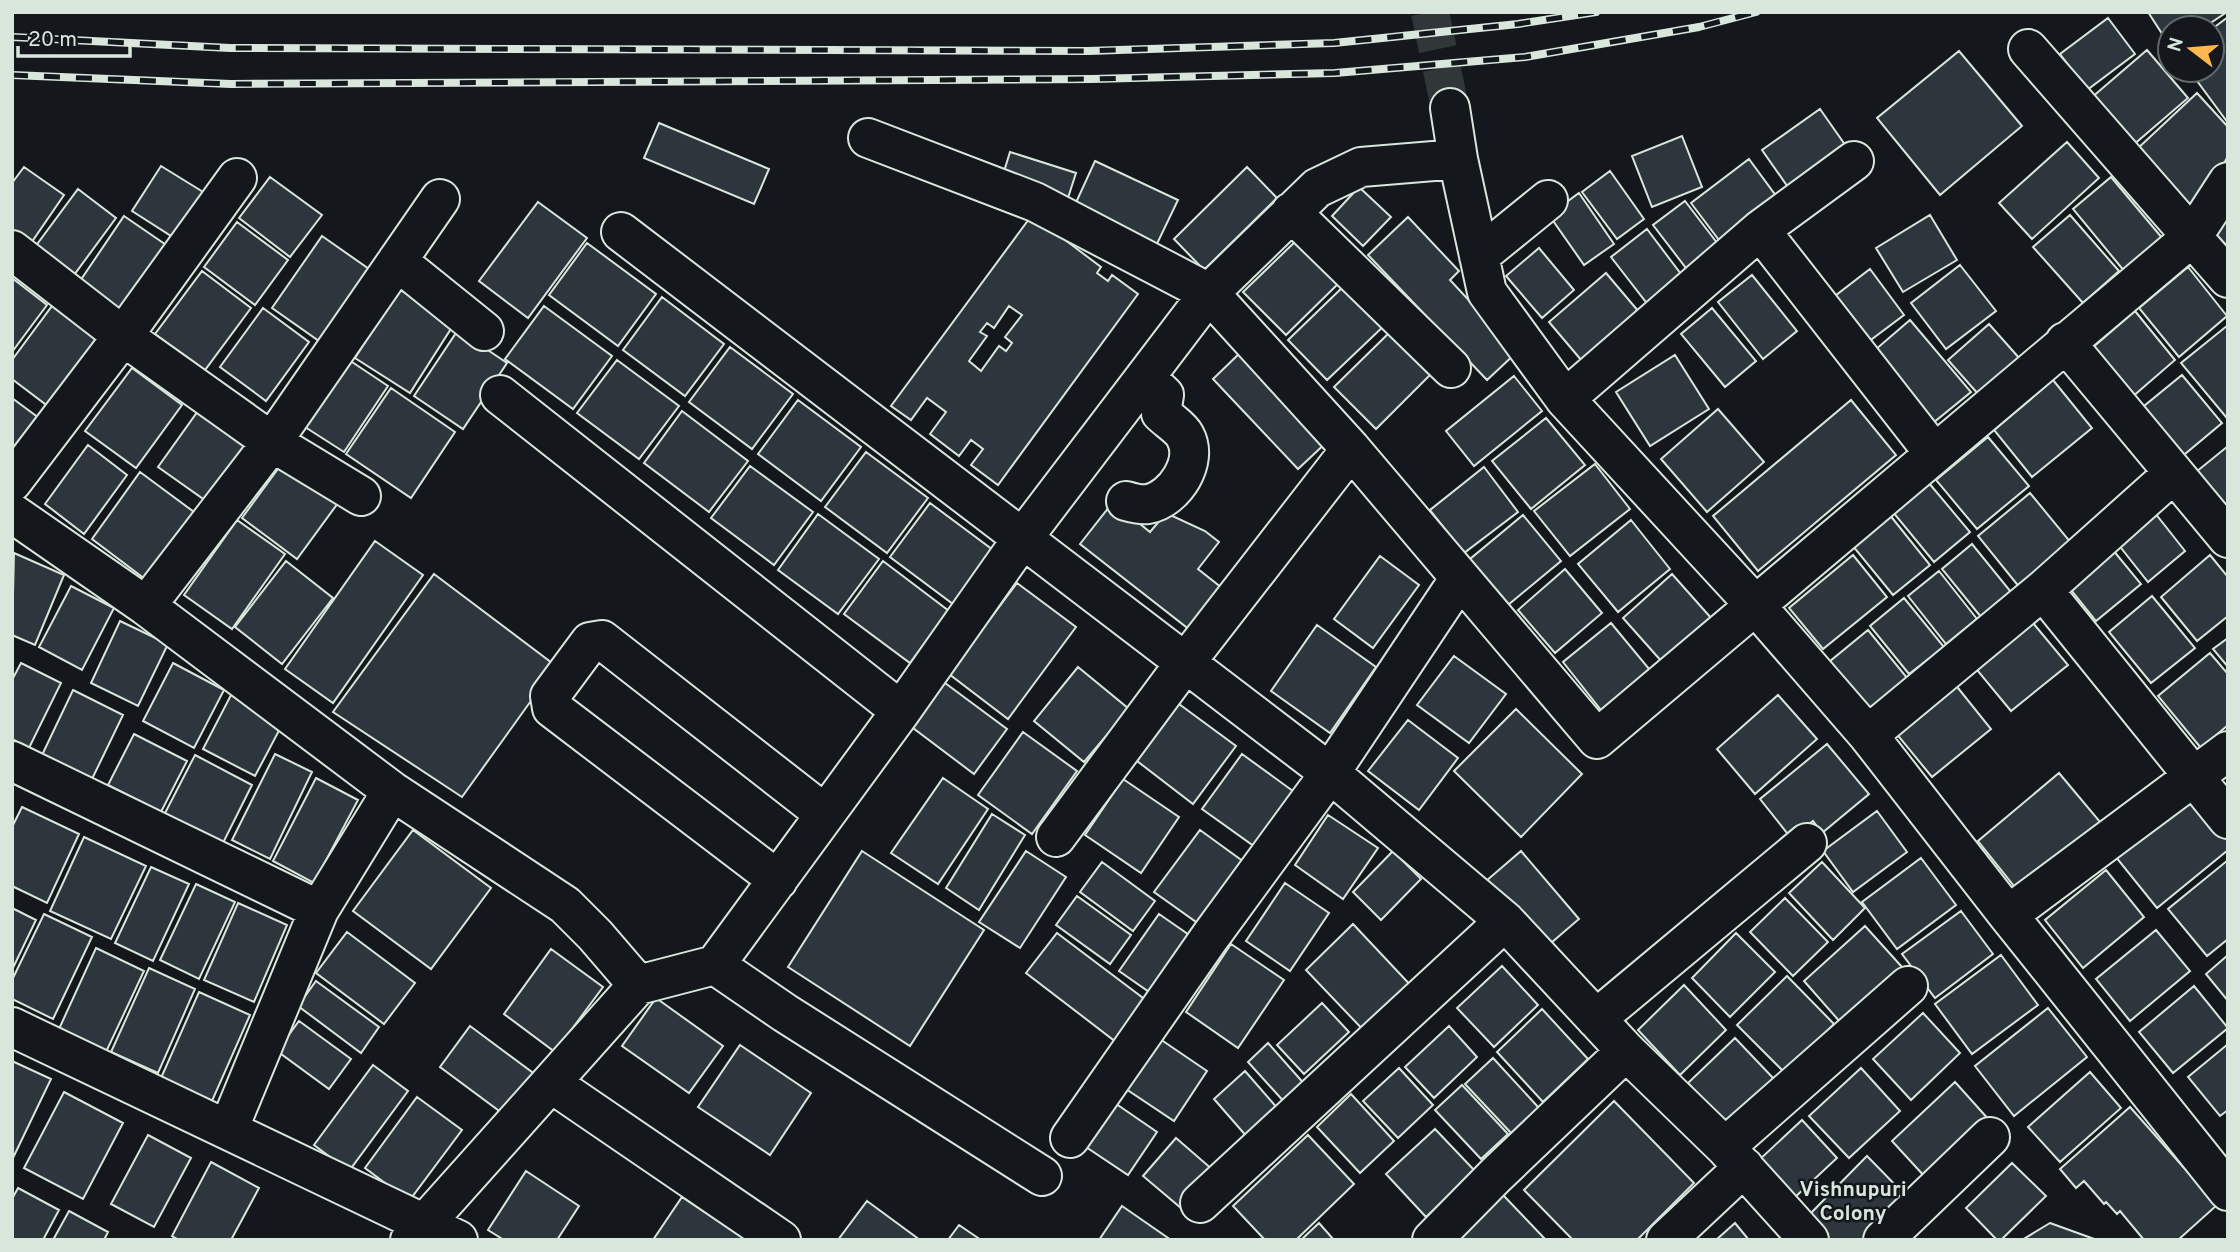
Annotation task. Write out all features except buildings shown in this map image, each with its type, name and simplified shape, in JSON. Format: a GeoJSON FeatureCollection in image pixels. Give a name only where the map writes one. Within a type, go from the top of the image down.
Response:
{"type":"FeatureCollection","features":[{"type":"Feature","properties":{"kind":"street"},"geometry":{"type":"LineString","coordinates":[[2028,49],[2228,278]]}},
{"type":"Feature","properties":{"kind":"street"},"geometry":{"type":"LineString","coordinates":[[1450,108],[1458,159],[1487,292],[1565,400],[1756,606],[1868,734],[2228,1191]]}},
{"type":"Feature","properties":{"kind":"street"},"geometry":{"type":"LineString","coordinates":[[869,138],[1035,202],[1209,293],[1351,449],[1597,739],[2193,236],[2228,182]]}},
{"type":"Feature","properties":{"kind":"street"},"geometry":{"type":"LineString","coordinates":[[12,1027],[228,1130],[431,1234],[551,1083],[638,985],[715,965],[1022,539],[1209,293],[1317,188],[1361,167],[1458,159]]}},
{"type":"Feature","properties":{"kind":"street"},"geometry":{"type":"LineString","coordinates":[[1565,400],[1760,230],[1854,161]]}},
{"type":"Feature","properties":{"kind":"street"},"geometry":{"type":"LineString","coordinates":[[12,482],[123,336],[237,178]]}},
{"type":"Feature","properties":{"kind":"street"},"geometry":{"type":"LineString","coordinates":[[146,606],[272,442],[440,199]]}},
{"type":"Feature","properties":{"kind":"street"},"geometry":{"type":"LineString","coordinates":[[1479,256],[1548,200]]}},
{"type":"Feature","properties":{"kind":"street"},"geometry":{"type":"LineString","coordinates":[[1292,212],[1451,368]]}},
{"type":"Feature","properties":{"kind":"street"},"geometry":{"type":"LineString","coordinates":[[1760,230],[1934,453]]}},
{"type":"Feature","properties":{"kind":"street"},"geometry":{"type":"LineString","coordinates":[[621,232],[1331,773],[1505,921],[1626,1051],[1734,1157],[1809,1240]]}},
{"type":"Feature","properties":{"kind":"street"},"geometry":{"type":"LineString","coordinates":[[12,250],[123,336],[272,442],[361,496]]}},
{"type":"Feature","properties":{"kind":"street"},"geometry":{"type":"LineString","coordinates":[[397,261],[484,331]]}},
{"type":"Feature","properties":{"kind":"street"},"geometry":{"type":"LineString","coordinates":[[2065,342],[2228,538]]}},
{"type":"Feature","properties":{"kind":"street"},"geometry":{"type":"LineString","coordinates":[[1126,501],[1147,505],[1167,497],[1178,483],[1190,458],[1185,436],[1161,413],[1164,395],[1145,377]]}},
{"type":"Feature","properties":{"kind":"street"},"geometry":{"type":"LineString","coordinates":[[500,395],[901,710]]}},
{"type":"Feature","properties":{"kind":"street"},"geometry":{"type":"LineString","coordinates":[[1056,837],[1185,663],[1351,449]]}},
{"type":"Feature","properties":{"kind":"street"},"geometry":{"type":"LineString","coordinates":[[1868,734],[2043,590],[2174,473]]}},
{"type":"Feature","properties":{"kind":"street"},"geometry":{"type":"LineString","coordinates":[[12,513],[146,606],[392,791],[565,905],[595,934],[638,985]]}},
{"type":"Feature","properties":{"kind":"street"},"geometry":{"type":"LineString","coordinates":[[1070,1138],[1210,937],[1331,773],[1460,578]]}},
{"type":"Feature","properties":{"kind":"street"},"geometry":{"type":"LineString","coordinates":[[2043,590],[2228,819]]}},
{"type":"Feature","properties":{"kind":"street"},"geometry":{"type":"LineString","coordinates":[[778,880],[552,708],[550,695],[590,642],[602,640],[825,814]]}},
{"type":"Feature","properties":{"kind":"street"},"geometry":{"type":"LineString","coordinates":[[2008,915],[2228,751]]}},
{"type":"Feature","properties":{"kind":"street"},"geometry":{"type":"LineString","coordinates":[[12,761],[319,910]]}},
{"type":"Feature","properties":{"kind":"street"},"geometry":{"type":"LineString","coordinates":[[228,1130],[319,910],[392,791]]}},
{"type":"Feature","properties":{"kind":"street"},"geometry":{"type":"LineString","coordinates":[[1596,1019],[1807,843]]}},
{"type":"Feature","properties":{"kind":"street"},"geometry":{"type":"LineString","coordinates":[[1200,1203],[1505,921]]}},
{"type":"Feature","properties":{"kind":"street"},"geometry":{"type":"LineString","coordinates":[[715,965],[807,1027],[1042,1176]]}},
{"type":"Feature","properties":{"kind":"street"},"geometry":{"type":"LineString","coordinates":[[1665,1240],[1734,1157],[1908,986]]}},
{"type":"Feature","properties":{"kind":"street"},"geometry":{"type":"LineString","coordinates":[[1432,1240],[1626,1051]]}},
{"type":"Feature","properties":{"kind":"street"},"geometry":{"type":"LineString","coordinates":[[551,1083],[781,1240]]}},
{"type":"Feature","properties":{"kind":"street"},"geometry":{"type":"LineString","coordinates":[[1883,1240],[1990,1137]]}},
{"type":"Feature","properties":{"kind":"tunnel"},"geometry":{"type":"LineString","coordinates":[[1430,12],[1450,108]]}},
{"type":"Feature","properties":{"kind":"railway"},"geometry":{"type":"LineString","coordinates":[[12,37],[230,48],[1088,51],[1334,43],[1518,24],[1596,12]]}},
{"type":"Feature","properties":{"kind":"railway"},"geometry":{"type":"LineString","coordinates":[[12,75],[231,84],[1092,79],[1335,73],[1525,57],[1699,27],[1756,12]]}},
{"type":"Feature","properties":{"kind":"district","name":"Vishnupuri Colony"},"geometry":{"type":"Point","coordinates":[1853,1201]}}]}
